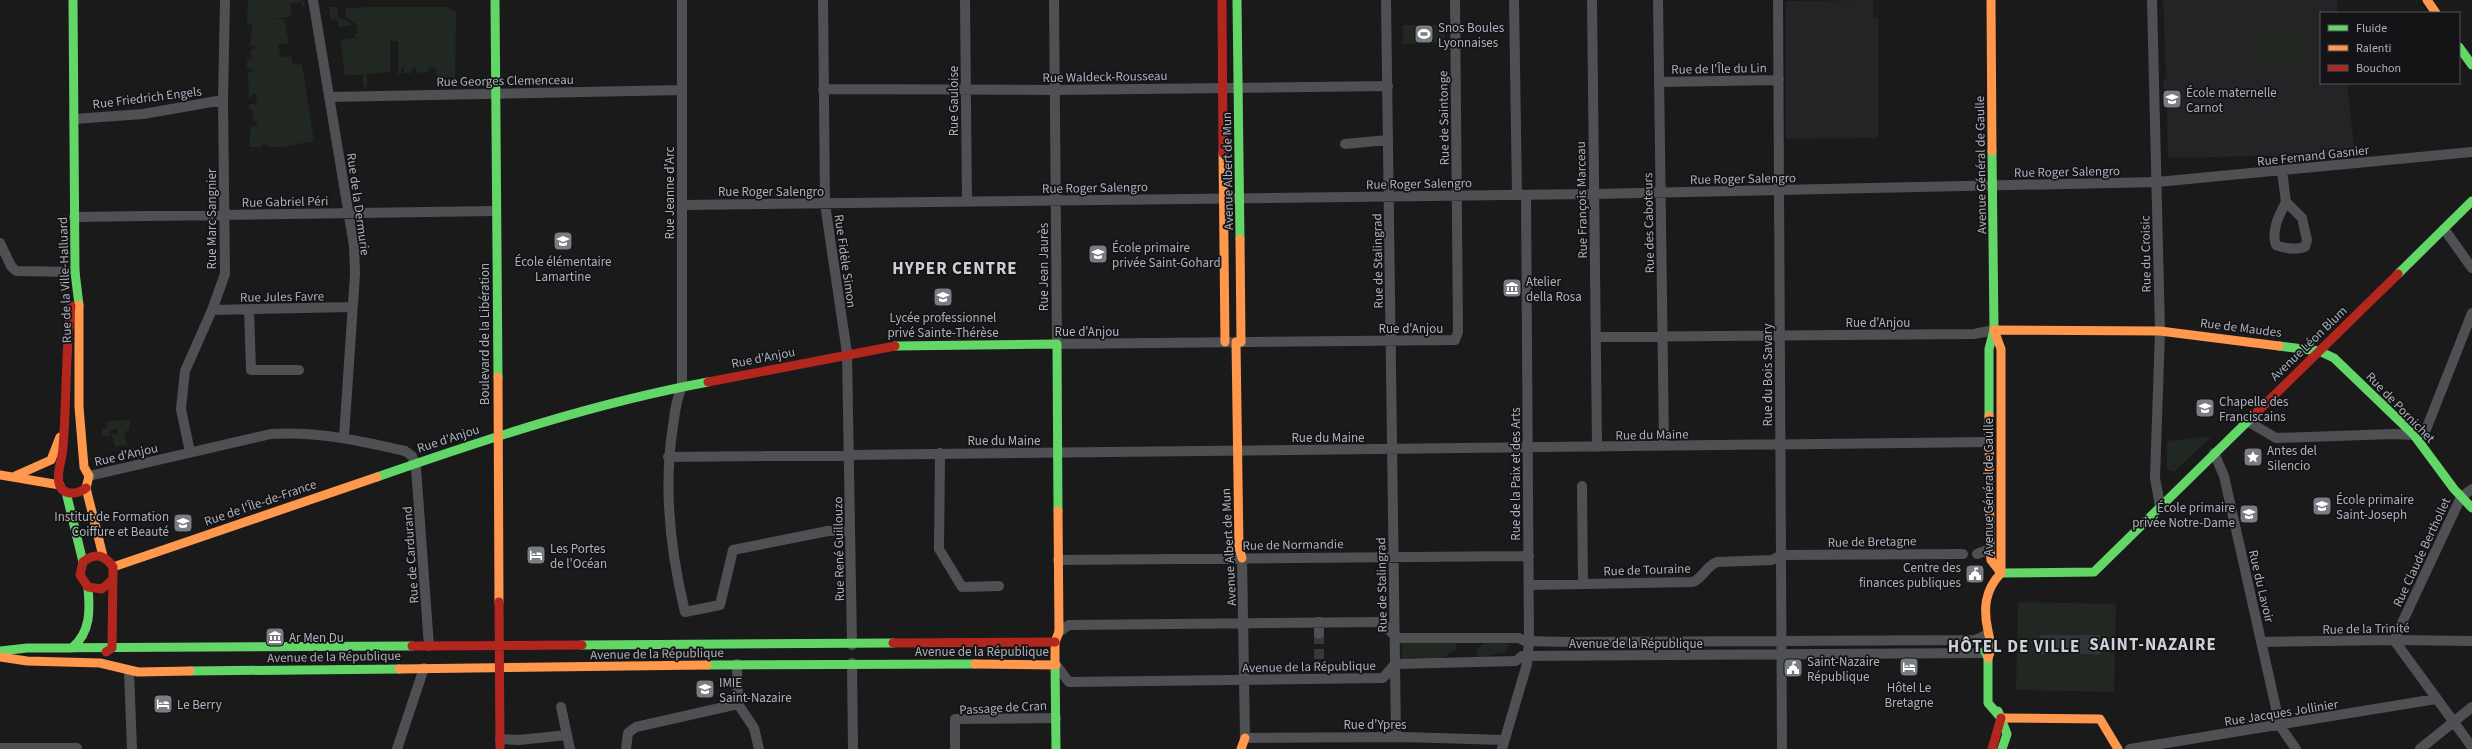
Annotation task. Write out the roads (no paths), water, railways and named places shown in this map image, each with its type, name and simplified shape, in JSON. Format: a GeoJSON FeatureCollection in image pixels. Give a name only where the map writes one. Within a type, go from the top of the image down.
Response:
{"type":"FeatureCollection","features":[{"type":"Feature","properties":{"kind":"street","name":"Rue de la Ville-Halluard"},"geometry":{"type":"LineString","coordinates":[[73,0],[74,272],[79,308],[78,407],[84,467],[89,476]]}},
{"type":"Feature","properties":{"kind":"street","name":"Rue Marc Sangnier"},"geometry":{"type":"LineString","coordinates":[[190,452],[181,409],[185,371],[212,310],[225,274],[223,100],[225,0]]}},
{"type":"Feature","properties":{"kind":"street","name":"Rue de la Dermurie"},"geometry":{"type":"LineString","coordinates":[[313,0],[354,246],[344,437]]}},
{"type":"Feature","properties":{"kind":"street","name":"Boulevard de la Libération"},"geometry":{"type":"LineString","coordinates":[[494,0],[500,744]]}},
{"type":"Feature","properties":{"kind":"street","name":"Rue Jeanne d'Arc"},"geometry":{"type":"LineString","coordinates":[[682,0],[682,387],[678,397],[668,457],[668,520],[685,612],[720,605],[733,550],[828,531],[850,531]]}},
{"type":"Feature","properties":{"kind":"street","name":"Rue Fidèle Simon"},"geometry":{"type":"LineString","coordinates":[[823,0],[825,204],[847,354],[849,454]]}},
{"type":"Feature","properties":{"kind":"street","name":"Rue Gauloise"},"geometry":{"type":"LineString","coordinates":[[965,0],[967,202]]}},
{"type":"Feature","properties":{"kind":"street","name":"Rue Jean Jaurès"},"geometry":{"type":"LineString","coordinates":[[1054,0],[1058,452],[1056,749]]}},
{"type":"Feature","properties":{"kind":"street","name":"Avenue Albert de Mun"},"geometry":{"type":"LineString","coordinates":[[1222,0],[1224,199],[1234,342],[1239,548],[1242,558],[1244,622],[1245,738],[1241,749]]}},
{"type":"Feature","properties":{"kind":"street","name":"Avenue Albert de Mun"},"geometry":{"type":"LineString","coordinates":[[1234,342],[1240,199],[1237,0]]}},
{"type":"Feature","properties":{"kind":"street","name":"Rue de Stalingrad"},"geometry":{"type":"LineString","coordinates":[[1386,0],[1396,737]]}},
{"type":"Feature","properties":{"kind":"street","name":"Rue de Saintonge"},"geometry":{"type":"LineString","coordinates":[[1455,0],[1458,332]]}},
{"type":"Feature","properties":{"kind":"street","name":"Rue de la Paix et des Arts"},"geometry":{"type":"LineString","coordinates":[[1503,744],[1528,656],[1529,641],[1528,448],[1522,195],[1514,0]]}},
{"type":"Feature","properties":{"kind":"street","name":"Rue François Marceau"},"geometry":{"type":"LineString","coordinates":[[1592,0],[1597,447]]}},
{"type":"Feature","properties":{"kind":"street","name":"Rue des Caboteurs"},"geometry":{"type":"LineString","coordinates":[[1658,0],[1664,446]]}},
{"type":"Feature","properties":{"kind":"street","name":"Rue du Bois Savary"},"geometry":{"type":"LineString","coordinates":[[1778,0],[1782,749]]}},
{"type":"Feature","properties":{"kind":"street","name":"Avenue Général de Gaulle"},"geometry":{"type":"LineString","coordinates":[[1991,0],[1994,330],[1989,349],[1990,549],[1991,560],[2001,573]]}},
{"type":"Feature","properties":{"kind":"street","name":"Rue du Croisic"},"geometry":{"type":"LineString","coordinates":[[2152,0],[2160,331],[2155,478],[2160,506]]}},
{"type":"Feature","properties":{"kind":"street"},"geometry":{"type":"LineString","coordinates":[[2426,0],[2435,12]]}},
{"type":"Feature","properties":{"kind":"street"},"geometry":{"type":"LineString","coordinates":[[2460,48],[2472,65]]}},
{"type":"Feature","properties":{"kind":"street","name":"Rue de l'Île du Lin"},"geometry":{"type":"LineString","coordinates":[[1659,82],[1779,80]]}},
{"type":"Feature","properties":{"kind":"street","name":"Rue Waldeck-Rousseau"},"geometry":{"type":"LineString","coordinates":[[823,89],[1055,90],[1388,86]]}},
{"type":"Feature","properties":{"kind":"street","name":"Rue Georges Clemenceau"},"geometry":{"type":"LineString","coordinates":[[329,97],[682,90]]}},
{"type":"Feature","properties":{"kind":"street","name":"Rue Friedrich Engels"},"geometry":{"type":"LineString","coordinates":[[74,119],[144,114],[223,100]]}},
{"type":"Feature","properties":{"kind":"street"},"geometry":{"type":"LineString","coordinates":[[1345,144],[1388,140]]}},
{"type":"Feature","properties":{"kind":"street","name":"Rue Fernand Gasnier"},"geometry":{"type":"LineString","coordinates":[[2157,182],[2472,152]]}},
{"type":"Feature","properties":{"kind":"street"},"geometry":{"type":"LineString","coordinates":[[2282,171],[2286,202],[2278,218],[2274,239],[2276,245],[2285,249],[2298,249],[2305,247],[2308,240],[2302,218],[2286,202]]}},
{"type":"Feature","properties":{"kind":"street","name":"Rue Roger Salengro"},"geometry":{"type":"LineString","coordinates":[[682,204],[825,204],[1594,194],[2157,182]]}},
{"type":"Feature","properties":{"kind":"street","name":"Avenue Léon Blum"},"geometry":{"type":"LineString","coordinates":[[2001,573],[2094,572],[2472,201]]}},
{"type":"Feature","properties":{"kind":"street","name":"Rue Gabriel Péri"},"geometry":{"type":"LineString","coordinates":[[74,217],[496,211]]}},
{"type":"Feature","properties":{"kind":"street"},"geometry":{"type":"LineString","coordinates":[[2444,229],[2472,268]]}},
{"type":"Feature","properties":{"kind":"street"},"geometry":{"type":"LineString","coordinates":[[0,243],[11,266],[16,271],[74,272]]}},
{"type":"Feature","properties":{"kind":"street"},"geometry":{"type":"LineString","coordinates":[[72,648],[84,639],[87,631],[88,587],[80,575],[83,562],[63,489],[66,467],[65,430],[70,317],[75,282]]}},
{"type":"Feature","properties":{"kind":"street","name":"Rue Jules Favre"},"geometry":{"type":"LineString","coordinates":[[212,310],[352,307]]}},
{"type":"Feature","properties":{"kind":"street"},"geometry":{"type":"LineString","coordinates":[[249,310],[252,370],[299,370]]}},
{"type":"Feature","properties":{"kind":"street"},"geometry":{"type":"LineString","coordinates":[[2248,421],[2276,438],[2393,434],[2414,435],[2425,432],[2472,314]]}},
{"type":"Feature","properties":{"kind":"street","name":"Avenue Général de Gaulle"},"geometry":{"type":"LineString","coordinates":[[1994,330],[2001,349],[2001,573],[1988,588],[1986,598],[1986,634],[1990,636],[1990,654],[1986,656],[1989,707],[2001,718]]}},
{"type":"Feature","properties":{"kind":"street","name":"Rue d'Anjou"},"geometry":{"type":"LineString","coordinates":[[1596,335],[1600,337],[1662,334],[1780,336],[1974,334],[1994,330],[2160,331]]}},
{"type":"Feature","properties":{"kind":"street","name":"Rue de Maudes"},"geometry":{"type":"LineString","coordinates":[[2160,331],[2319,351]]}},
{"type":"Feature","properties":{"kind":"street","name":"Rue d'Anjou"},"geometry":{"type":"LineString","coordinates":[[89,476],[272,434],[293,433],[344,437],[405,451],[412,456],[416,463],[498,435],[642,394],[892,346],[1037,343],[1234,342],[1391,337],[1455,340],[1458,332]]}},
{"type":"Feature","properties":{"kind":"street","name":"Rue de Pornichet"},"geometry":{"type":"LineString","coordinates":[[2319,351],[2334,358],[2414,435],[2461,497],[2472,508]]}},
{"type":"Feature","properties":{"kind":"street"},"geometry":{"type":"LineString","coordinates":[[15,476],[51,460],[58,441],[65,430]]}},
{"type":"Feature","properties":{"kind":"street","name":"Rue du Maine"},"geometry":{"type":"LineString","coordinates":[[668,457],[1237,450],[1392,450],[1989,442]]}},
{"type":"Feature","properties":{"kind":"street"},"geometry":{"type":"LineString","coordinates":[[940,453],[939,549],[962,588],[999,586]]}},
{"type":"Feature","properties":{"kind":"street","name":"Rue du Lavoir"},"geometry":{"type":"LineString","coordinates":[[2214,453],[2224,476],[2280,726]]}},
{"type":"Feature","properties":{"kind":"street","name":"Rue René Guillouzo"},"geometry":{"type":"LineString","coordinates":[[849,454],[852,644]]}},
{"type":"Feature","properties":{"kind":"street","name":"Rue de l'Île-de-France"},"geometry":{"type":"LineString","coordinates":[[113,566],[416,463]]}},
{"type":"Feature","properties":{"kind":"street","name":"Rue de Cardurand"},"geometry":{"type":"LineString","coordinates":[[416,463],[424,550],[429,646]]}},
{"type":"Feature","properties":{"kind":"street"},"geometry":{"type":"LineString","coordinates":[[26,478],[66,467],[84,467]]}},
{"type":"Feature","properties":{"kind":"street"},"geometry":{"type":"LineString","coordinates":[[0,475],[26,478],[34,482],[63,489],[75,494],[86,488]]}},
{"type":"Feature","properties":{"kind":"street"},"geometry":{"type":"LineString","coordinates":[[89,476],[86,488],[103,556],[113,566],[112,648]]}},
{"type":"Feature","properties":{"kind":"street"},"geometry":{"type":"LineString","coordinates":[[1582,486],[1583,584]]}},
{"type":"Feature","properties":{"kind":"street"},"geometry":{"type":"LineString","coordinates":[[2461,497],[2472,489]]}},
{"type":"Feature","properties":{"kind":"street","name":"Rue Claude Berthollet"},"geometry":{"type":"LineString","coordinates":[[2394,640],[2461,497]]}},
{"type":"Feature","properties":{"kind":"street"},"geometry":{"type":"LineString","coordinates":[[1977,554],[1990,549]]}},
{"type":"Feature","properties":{"kind":"street","name":"Rue de Bretagne"},"geometry":{"type":"LineString","coordinates":[[1781,555],[1963,554]]}},
{"type":"Feature","properties":{"kind":"street","name":"Rue de Touraine"},"geometry":{"type":"LineString","coordinates":[[1529,585],[1693,582],[1702,576],[1711,564],[1717,562],[1772,560],[1781,555]]}},
{"type":"Feature","properties":{"kind":"street"},"geometry":{"type":"LineString","coordinates":[[83,562],[90,556],[103,556]]}},
{"type":"Feature","properties":{"kind":"street","name":"Rue de Normandie"},"geometry":{"type":"LineString","coordinates":[[1058,560],[1379,556],[1529,556]]}},
{"type":"Feature","properties":{"kind":"street"},"geometry":{"type":"LineString","coordinates":[[88,587],[102,588],[112,580]]}},
{"type":"Feature","properties":{"kind":"street","name":"Avenue de la République"},"geometry":{"type":"LineString","coordinates":[[0,650],[27,648],[852,644],[1057,637],[1069,625],[1244,622],[1382,622],[1394,635],[1402,638],[1519,638],[1529,641],[1976,640],[1986,634]]}},
{"type":"Feature","properties":{"kind":"street"},"geometry":{"type":"LineString","coordinates":[[1319,622],[1319,634]]}},
{"type":"Feature","properties":{"kind":"street"},"geometry":{"type":"LineString","coordinates":[[2394,640],[2472,747]]}},
{"type":"Feature","properties":{"kind":"street","name":"Rue de la Trinité"},"geometry":{"type":"LineString","coordinates":[[2261,642],[2394,640],[2472,641]]}},
{"type":"Feature","properties":{"kind":"street","name":"Avenue de la République"},"geometry":{"type":"LineString","coordinates":[[10,658],[106,652],[112,648]]}},
{"type":"Feature","properties":{"kind":"street","name":"Avenue de la République"},"geometry":{"type":"LineString","coordinates":[[0,657],[100,663],[129,671],[852,663],[1056,665],[1069,682],[1383,678],[1395,664],[1516,662],[1522,656],[1781,656],[1976,652],[1986,656]]}},
{"type":"Feature","properties":{"kind":"street"},"geometry":{"type":"LineString","coordinates":[[852,663],[853,749]]}},
{"type":"Feature","properties":{"kind":"street"},"geometry":{"type":"LineString","coordinates":[[737,664],[738,704],[754,728],[759,749]]}},
{"type":"Feature","properties":{"kind":"street"},"geometry":{"type":"LineString","coordinates":[[397,749],[424,668]]}},
{"type":"Feature","properties":{"kind":"street"},"geometry":{"type":"LineString","coordinates":[[1319,668],[1320,679]]}},
{"type":"Feature","properties":{"kind":"street"},"geometry":{"type":"LineString","coordinates":[[129,671],[132,749]]}},
{"type":"Feature","properties":{"kind":"street","name":"Rue Jacques Jollinier"},"geometry":{"type":"LineString","coordinates":[[2130,749],[2280,726],[2436,699]]}},
{"type":"Feature","properties":{"kind":"street"},"geometry":{"type":"LineString","coordinates":[[626,749],[628,733],[636,727],[738,704]]}},
{"type":"Feature","properties":{"kind":"street"},"geometry":{"type":"LineString","coordinates":[[561,707],[570,749]]}},
{"type":"Feature","properties":{"kind":"street"},"geometry":{"type":"LineString","coordinates":[[2420,749],[2472,707]]}},
{"type":"Feature","properties":{"kind":"street","name":"Passage de Cran"},"geometry":{"type":"LineString","coordinates":[[955,749],[955,719],[1056,718]]}},
{"type":"Feature","properties":{"kind":"street"},"geometry":{"type":"LineString","coordinates":[[2001,718],[2100,719],[2118,749]]}},
{"type":"Feature","properties":{"kind":"street"},"geometry":{"type":"LineString","coordinates":[[1992,749],[2001,718]]}},
{"type":"Feature","properties":{"kind":"street"},"geometry":{"type":"LineString","coordinates":[[2001,718],[2007,734],[2002,749]]}},
{"type":"Feature","properties":{"kind":"street"},"geometry":{"type":"LineString","coordinates":[[2280,726],[2296,749]]}},
{"type":"Feature","properties":{"kind":"street"},"geometry":{"type":"LineString","coordinates":[[500,744],[519,740],[567,735]]}},
{"type":"Feature","properties":{"kind":"street","name":"Rue d'Ypres"},"geometry":{"type":"LineString","coordinates":[[1245,738],[1396,737],[1503,744]]}},
{"type":"Feature","properties":{"kind":"street"},"geometry":{"type":"LineString","coordinates":[[0,748],[77,748]]}},
{"type":"Feature","properties":{"kind":"tunnel"},"geometry":{"type":"LineString","coordinates":[[1319,634],[1319,668]]}},
{"type":"Feature","properties":{"kind":"place","name":"Snos Boules Lyonnaises"},"geometry":{"type":"Point","coordinates":[1424,34]}},
{"type":"Feature","properties":{"kind":"place","name":"École maternelle Carnot"},"geometry":{"type":"Point","coordinates":[2172,99]}},
{"type":"Feature","properties":{"kind":"place","name":"École élémentaire Lamartine"},"geometry":{"type":"Point","coordinates":[563,241]}},
{"type":"Feature","properties":{"kind":"place","name":"École primaire privée Saint-Gohard"},"geometry":{"type":"Point","coordinates":[1098,254]}},
{"type":"Feature","properties":{"kind":"place","name":"Atelier della Rosa"},"geometry":{"type":"Point","coordinates":[1512,288]}},
{"type":"Feature","properties":{"kind":"place","name":"Lycée professionnel privé Sainte-Thérèse"},"geometry":{"type":"Point","coordinates":[943,297]}},
{"type":"Feature","properties":{"kind":"place","name":"Chapelle des Franciscains"},"geometry":{"type":"Point","coordinates":[2205,408]}},
{"type":"Feature","properties":{"kind":"place","name":"Antes del Silencio"},"geometry":{"type":"Point","coordinates":[2253,457]}},
{"type":"Feature","properties":{"kind":"place","name":"École primaire Saint-Joseph"},"geometry":{"type":"Point","coordinates":[2322,506]}},
{"type":"Feature","properties":{"kind":"place","name":"École primaire privée Notre-Dame"},"geometry":{"type":"Point","coordinates":[2249,514]}},
{"type":"Feature","properties":{"kind":"place","name":"Institut de Formation Coiffure et Beauté"},"geometry":{"type":"Point","coordinates":[183,523]}},
{"type":"Feature","properties":{"kind":"place","name":"Les Portes de l'Océan"},"geometry":{"type":"Point","coordinates":[536,555]}},
{"type":"Feature","properties":{"kind":"place","name":"Centre des finances publiques"},"geometry":{"type":"Point","coordinates":[1975,574]}},
{"type":"Feature","properties":{"kind":"place","name":"Ar Men Du"},"geometry":{"type":"Point","coordinates":[275,637]}},
{"type":"Feature","properties":{"kind":"place","name":"Hôtel Le Bretagne"},"geometry":{"type":"Point","coordinates":[1909,667]}},
{"type":"Feature","properties":{"kind":"place","name":"Saint-Nazaire République"},"geometry":{"type":"Point","coordinates":[1793,668]}},
{"type":"Feature","properties":{"kind":"place","name":"IMIE Saint-Nazaire"},"geometry":{"type":"Point","coordinates":[705,689]}},
{"type":"Feature","properties":{"kind":"place","name":"Le Berry"},"geometry":{"type":"Point","coordinates":[163,704]}},
{"type":"Feature","properties":{"kind":"district","name":"HYPER CENTRE"},"geometry":{"type":"Point","coordinates":[955,268]}},
{"type":"Feature","properties":{"kind":"district","name":"SAINT-NAZAIRE"},"geometry":{"type":"Point","coordinates":[2153,644]}},
{"type":"Feature","properties":{"kind":"district","name":"HÔTEL DE VILLE"},"geometry":{"type":"Point","coordinates":[2014,646]}}]}
